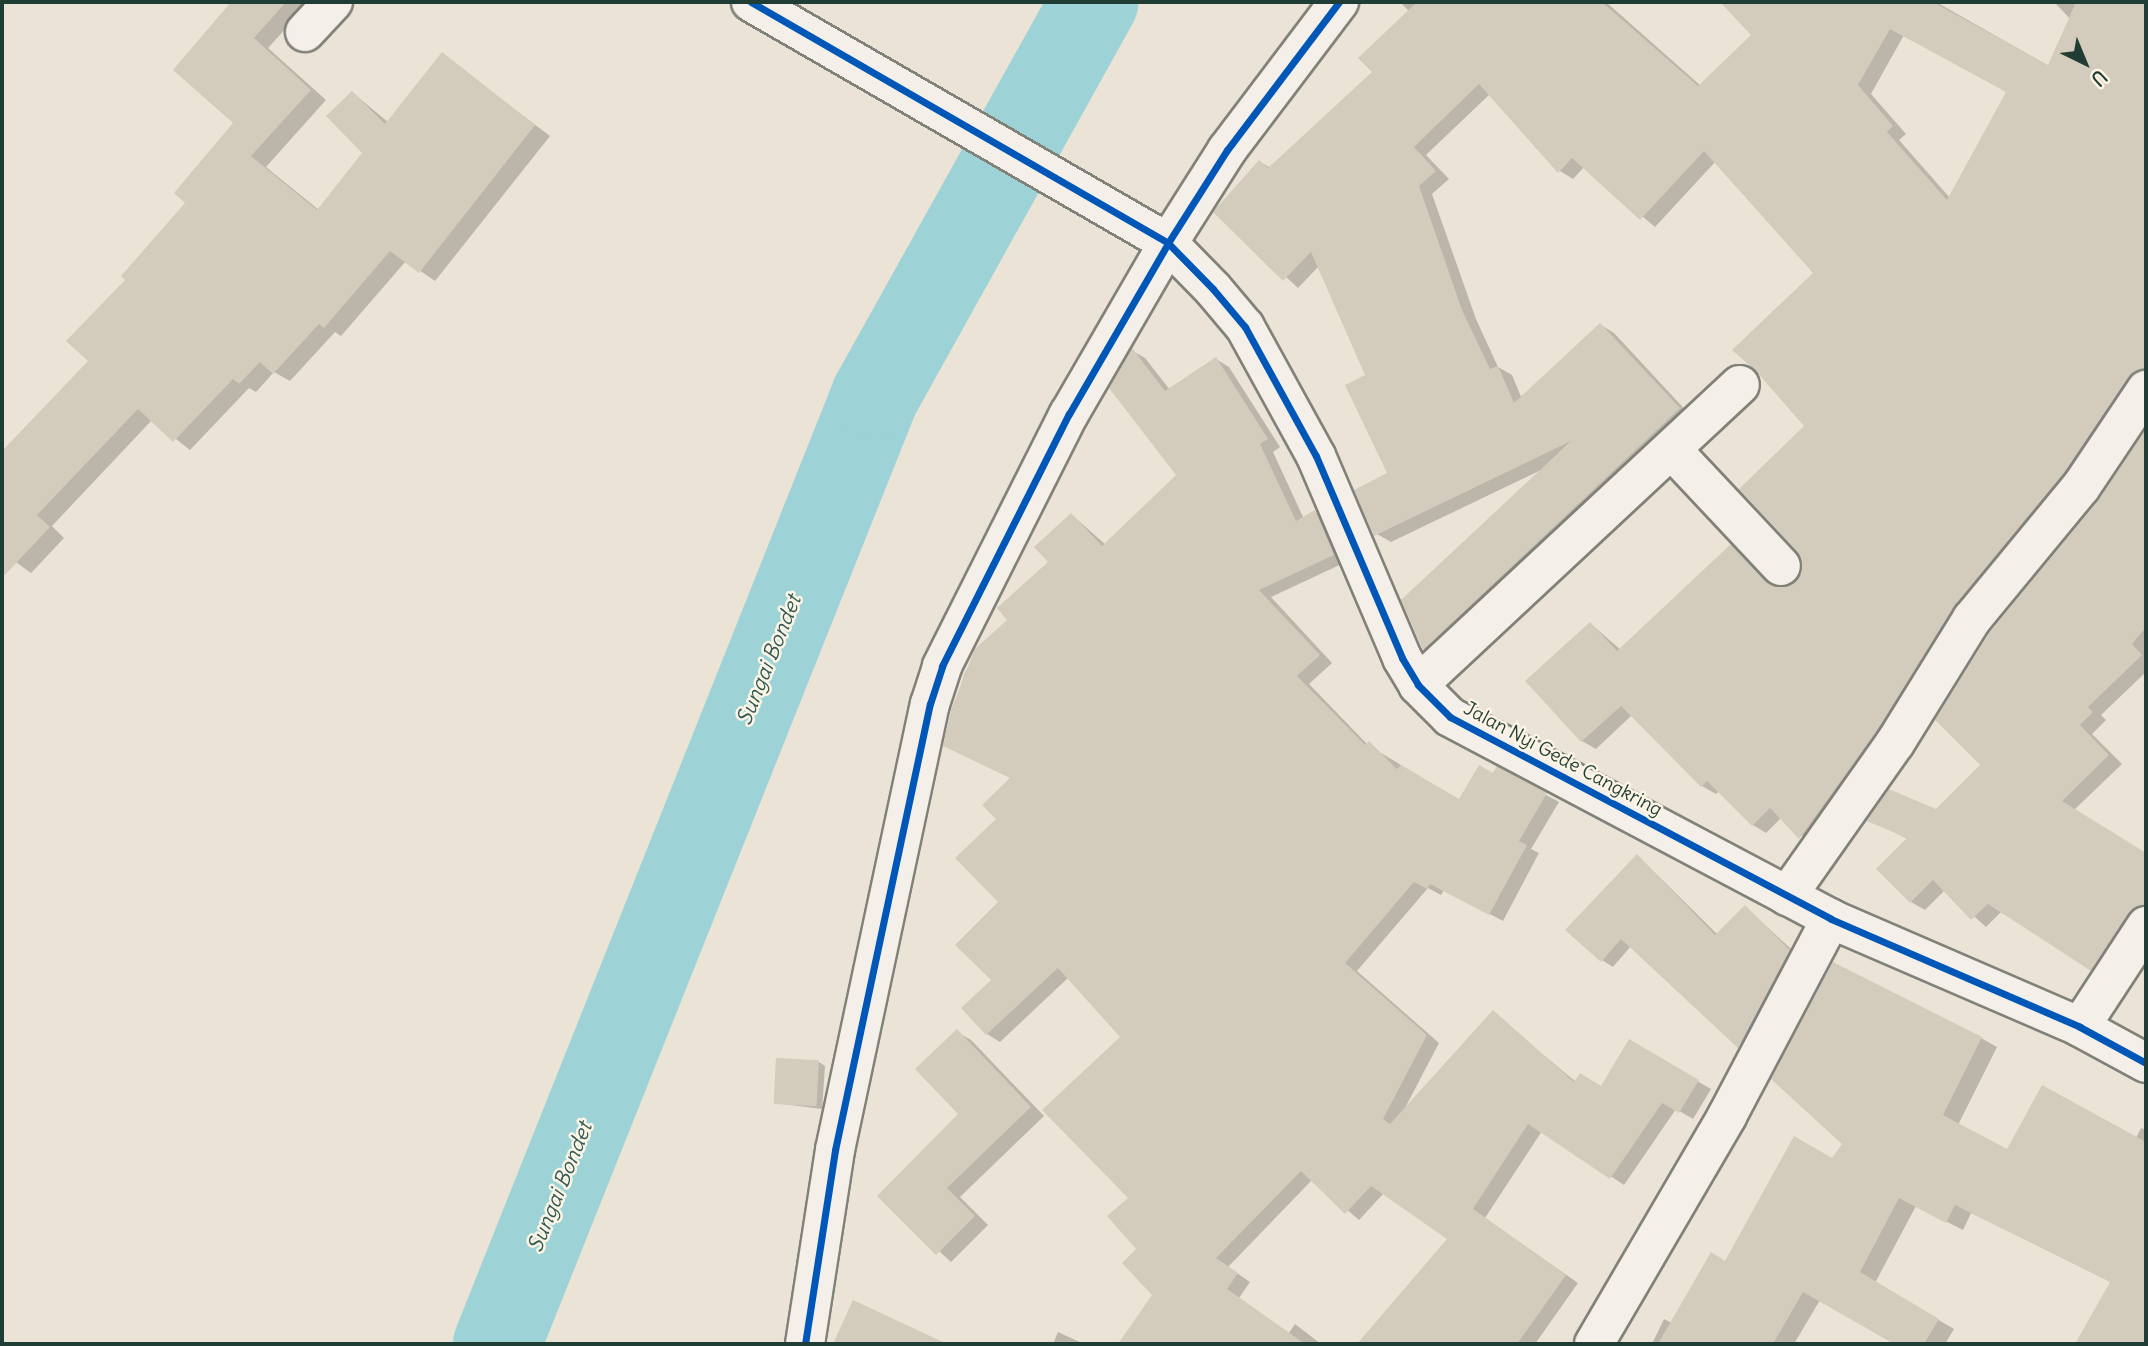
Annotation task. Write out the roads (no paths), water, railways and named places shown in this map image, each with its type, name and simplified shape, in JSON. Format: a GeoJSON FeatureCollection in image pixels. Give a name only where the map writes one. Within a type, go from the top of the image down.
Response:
{"type":"FeatureCollection","features":[{"type":"Feature","properties":{"kind":"street"},"geometry":{"type":"LineString","coordinates":[[305,32],[332,2]]}},
{"type":"Feature","properties":{"kind":"street","name":"Jalan Nyi Gede Cangkring"},"geometry":{"type":"LineString","coordinates":[[751,2],[1109,212],[1168,243],[1245,327],[1316,456],[1402,658],[1418,685],[1450,717],[1831,919],[2080,1027],[2146,1063]]}},
{"type":"Feature","properties":{"kind":"street"},"geometry":{"type":"LineString","coordinates":[[805,1344],[835,1150],[927,716],[942,666],[1069,414],[1168,243],[1227,150],[1339,2]]}},
{"type":"Feature","properties":{"kind":"street"},"geometry":{"type":"LineString","coordinates":[[1418,685],[1740,385]]}},
{"type":"Feature","properties":{"kind":"street"},"geometry":{"type":"LineString","coordinates":[[1787,896],[1895,743],[1972,619],[2081,487],[2146,390]]}},
{"type":"Feature","properties":{"kind":"street"},"geometry":{"type":"LineString","coordinates":[[1672,450],[1781,566]]}},
{"type":"Feature","properties":{"kind":"street"},"geometry":{"type":"LineString","coordinates":[[1594,1344],[1727,1116],[1831,919]]}},
{"type":"Feature","properties":{"kind":"street"},"geometry":{"type":"LineString","coordinates":[[2080,1027],[2146,926]]}},
{"type":"Feature","properties":{"kind":"waterway","name":"Sungai Bondet"},"geometry":{"type":"LineString","coordinates":[[497,1344],[875,396],[1094,2]]}}]}
